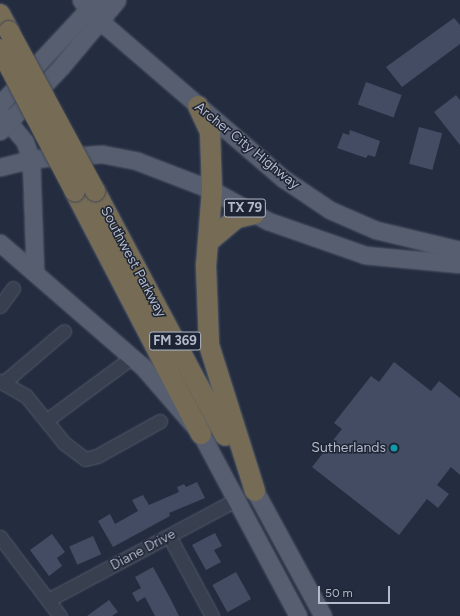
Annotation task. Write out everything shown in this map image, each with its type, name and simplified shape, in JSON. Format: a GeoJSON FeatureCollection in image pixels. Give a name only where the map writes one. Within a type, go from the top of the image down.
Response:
{"type":"FeatureCollection","features":[{"type":"Feature","properties":{"kind":"highway","name":"Southwest Parkway"},"geometry":{"type":"LineString","coordinates":[[5,23],[254,491]]}},
{"type":"Feature","properties":{"kind":"highway","name":"Southwest Parkway"},"geometry":{"type":"LineString","coordinates":[[0,49],[202,434]]}},
{"type":"Feature","properties":{"kind":"highway"},"geometry":{"type":"LineString","coordinates":[[198,106],[210,132],[212,190],[208,242],[209,345],[254,491]]}},
{"type":"Feature","properties":{"kind":"highway"},"geometry":{"type":"LineString","coordinates":[[208,242],[236,218],[255,214]]}},
{"type":"Feature","properties":{"kind":"main road"},"geometry":{"type":"LineString","coordinates":[[0,104],[92,8],[117,0]]}},
{"type":"Feature","properties":{"kind":"main road"},"geometry":{"type":"LineString","coordinates":[[35,272],[31,159],[25,142],[3,122],[92,8]]}},
{"type":"Feature","properties":{"kind":"main road","name":"Archer City Highway"},"geometry":{"type":"LineString","coordinates":[[92,8],[198,106],[284,179],[330,210],[376,230],[460,250]]}},
{"type":"Feature","properties":{"kind":"main road","name":"TX 79"},"geometry":{"type":"LineString","coordinates":[[0,167],[31,159],[102,154],[137,161],[212,190],[255,214],[365,255],[460,264]]}},
{"type":"Feature","properties":{"kind":"main road"},"geometry":{"type":"LineString","coordinates":[[0,243],[132,357],[202,434]]}},
{"type":"Feature","properties":{"kind":"main road","name":"Southwest Parkway"},"geometry":{"type":"LineString","coordinates":[[202,434],[298,615]]}},
{"type":"Feature","properties":{"kind":"main road","name":"Southwest Parkway"},"geometry":{"type":"LineString","coordinates":[[254,491],[320,610]]}},
{"type":"Feature","properties":{"kind":"main road"},"geometry":{"type":"LineString","coordinates":[[298,615],[320,610]]}},
{"type":"Feature","properties":{"kind":"street"},"geometry":{"type":"LineString","coordinates":[[0,306],[13,288]]}},
{"type":"Feature","properties":{"kind":"street"},"geometry":{"type":"LineString","coordinates":[[64,331],[2,382],[26,396],[47,420],[64,443],[84,459],[97,456],[160,421]]}},
{"type":"Feature","properties":{"kind":"street"},"geometry":{"type":"LineString","coordinates":[[47,420],[132,357]]}},
{"type":"Feature","properties":{"kind":"street","name":"Diane Drive"},"geometry":{"type":"LineString","coordinates":[[48,600],[236,499]]}},
{"type":"Feature","properties":{"kind":"street"},"geometry":{"type":"LineString","coordinates":[[169,536],[212,616]]}},
{"type":"Feature","properties":{"kind":"street"},"geometry":{"type":"LineString","coordinates":[[0,537],[60,616]]}},
{"type":"Feature","properties":{"kind":"building"},"geometry":{"type":"Polygon","coordinates":[[[454,18],[460,25],[460,44],[402,87],[386,67],[454,18]]]}},
{"type":"Feature","properties":{"kind":"building"},"geometry":{"type":"Polygon","coordinates":[[[366,82],[402,95],[393,118],[358,105],[366,82]]]}},
{"type":"Feature","properties":{"kind":"building"},"geometry":{"type":"Polygon","coordinates":[[[456,95],[460,100],[460,145],[434,112],[456,95]]]}},
{"type":"Feature","properties":{"kind":"building"},"geometry":{"type":"Polygon","coordinates":[[[419,127],[442,133],[432,170],[409,164],[419,127]]]}},
{"type":"Feature","properties":{"kind":"building"},"geometry":{"type":"Polygon","coordinates":[[[350,130],[380,141],[375,157],[368,155],[366,158],[337,148],[343,133],[349,135],[350,130]]]}},
{"type":"Feature","properties":{"kind":"building","name":"Sutherlands"},"geometry":{"type":"Polygon","coordinates":[[[394,362],[431,391],[439,381],[460,398],[460,475],[451,467],[437,485],[449,494],[438,508],[427,499],[399,535],[312,467],[342,429],[334,423],[371,376],[379,382],[394,362]]]}},
{"type":"Feature","properties":{"kind":"building"},"geometry":{"type":"Polygon","coordinates":[[[197,482],[205,498],[169,513],[170,516],[113,547],[98,521],[110,514],[115,524],[138,511],[132,500],[143,495],[149,505],[179,492],[177,487],[184,484],[186,487],[197,482]]]}},
{"type":"Feature","properties":{"kind":"building"},"geometry":{"type":"Polygon","coordinates":[[[215,533],[222,546],[214,550],[221,562],[206,570],[192,545],[215,533]]]}},
{"type":"Feature","properties":{"kind":"building"},"geometry":{"type":"Polygon","coordinates":[[[52,534],[65,552],[57,558],[62,566],[49,576],[30,550],[52,534]]]}},
{"type":"Feature","properties":{"kind":"building"},"geometry":{"type":"Polygon","coordinates":[[[93,536],[101,554],[77,565],[69,547],[93,536]]]}},
{"type":"Feature","properties":{"kind":"building"},"geometry":{"type":"Polygon","coordinates":[[[153,567],[179,616],[155,616],[145,597],[137,602],[132,593],[141,588],[135,577],[153,567]]]}},
{"type":"Feature","properties":{"kind":"building"},"geometry":{"type":"Polygon","coordinates":[[[236,572],[251,599],[227,612],[212,585],[236,572]]]}},
{"type":"Feature","properties":{"kind":"building"},"geometry":{"type":"Polygon","coordinates":[[[109,600],[118,612],[112,616],[87,616],[109,600]]]}},
{"type":"Feature","properties":{"kind":"place","name":"Sutherlands"},"geometry":{"type":"Point","coordinates":[394,448]}}]}
